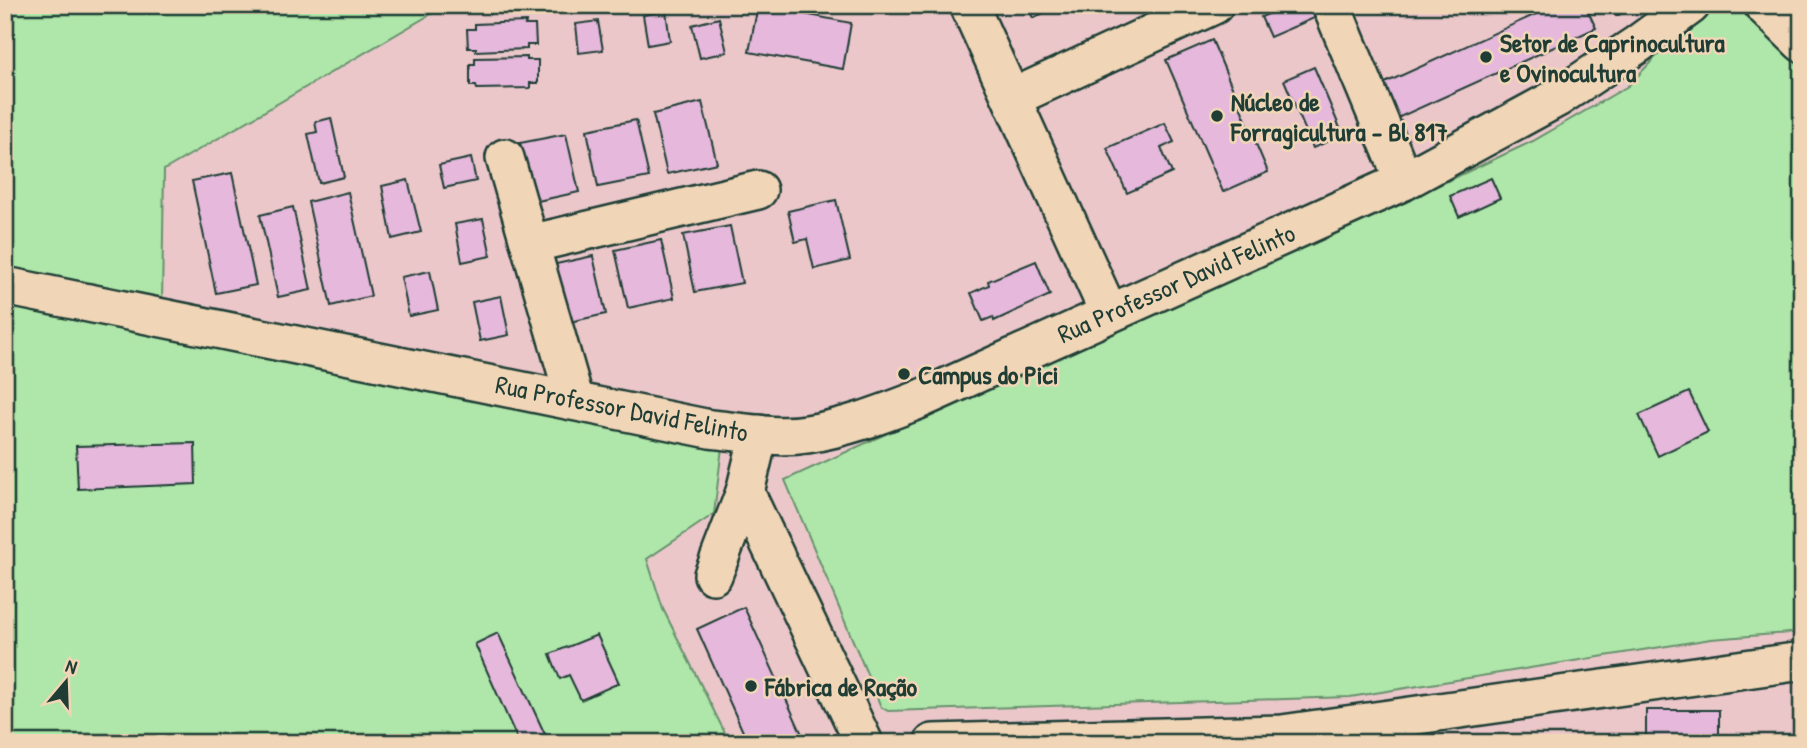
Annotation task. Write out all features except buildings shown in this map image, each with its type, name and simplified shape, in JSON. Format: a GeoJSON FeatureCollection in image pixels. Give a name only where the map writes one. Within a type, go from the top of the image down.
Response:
{"type":"FeatureCollection","features":[{"type":"Feature","properties":{"kind":"street"},"geometry":{"type":"LineString","coordinates":[[969,5],[1109,313]]}},
{"type":"Feature","properties":{"kind":"street"},"geometry":{"type":"LineString","coordinates":[[1012,98],[1214,5]]}},
{"type":"Feature","properties":{"kind":"street"},"geometry":{"type":"LineString","coordinates":[[1331,5],[1404,181]]}},
{"type":"Feature","properties":{"kind":"street","name":"Rua Professor David Felinto"},"geometry":{"type":"LineString","coordinates":[[5,286],[710,429],[805,435],[861,422],[916,401],[1404,181],[1557,98],[1691,5]]}},
{"type":"Feature","properties":{"kind":"street"},"geometry":{"type":"LineString","coordinates":[[1763,5],[1802,43]]}},
{"type":"Feature","properties":{"kind":"street"},"geometry":{"type":"LineString","coordinates":[[505,158],[575,401]]}},
{"type":"Feature","properties":{"kind":"street"},"geometry":{"type":"LineString","coordinates":[[530,244],[758,190]]}},
{"type":"Feature","properties":{"kind":"street"},"geometry":{"type":"LineString","coordinates":[[713,575],[745,492],[759,434]]}},
{"type":"Feature","properties":{"kind":"street"},"geometry":{"type":"LineString","coordinates":[[745,492],[864,743]]}},
{"type":"Feature","properties":{"kind":"street"},"geometry":{"type":"LineString","coordinates":[[933,743],[1282,734],[1802,661]]}},
{"type":"Feature","properties":{"kind":"shaded area","name":"Campus do Pici"},"geometry":{"type":"Polygon","coordinates":[[[5,5],[1802,5],[1802,743],[5,743],[5,5]]]}},
{"type":"Feature","properties":{"kind":"green space"},"geometry":{"type":"Polygon","coordinates":[[[5,5],[460,5],[445,6],[164,170],[162,303],[5,271],[5,5]]]}},
{"type":"Feature","properties":{"kind":"green space"},"geometry":{"type":"Polygon","coordinates":[[[1722,5],[1741,10],[1802,69],[1802,632],[1711,639],[1350,697],[888,711],[881,707],[785,480],[1285,251],[1439,185],[1533,141],[1628,86],[1691,20],[1722,5]]]}},
{"type":"Feature","properties":{"kind":"green space"},"geometry":{"type":"Polygon","coordinates":[[[5,301],[722,447],[714,514],[647,559],[663,609],[730,743],[5,743],[5,301]]]}},
{"type":"Feature","properties":{"kind":"place","name":"Setor de Caprinocultura e Ovinocultura"},"geometry":{"type":"Point","coordinates":[1486,57]}},
{"type":"Feature","properties":{"kind":"place","name":"Núcleo de Forragicultura - Bl 817"},"geometry":{"type":"Point","coordinates":[1217,116]}},
{"type":"Feature","properties":{"kind":"place","name":"Campus do Pici"},"geometry":{"type":"Point","coordinates":[904,374]}},
{"type":"Feature","properties":{"kind":"place","name":"Fábrica de Ração"},"geometry":{"type":"Point","coordinates":[751,686]}}]}
